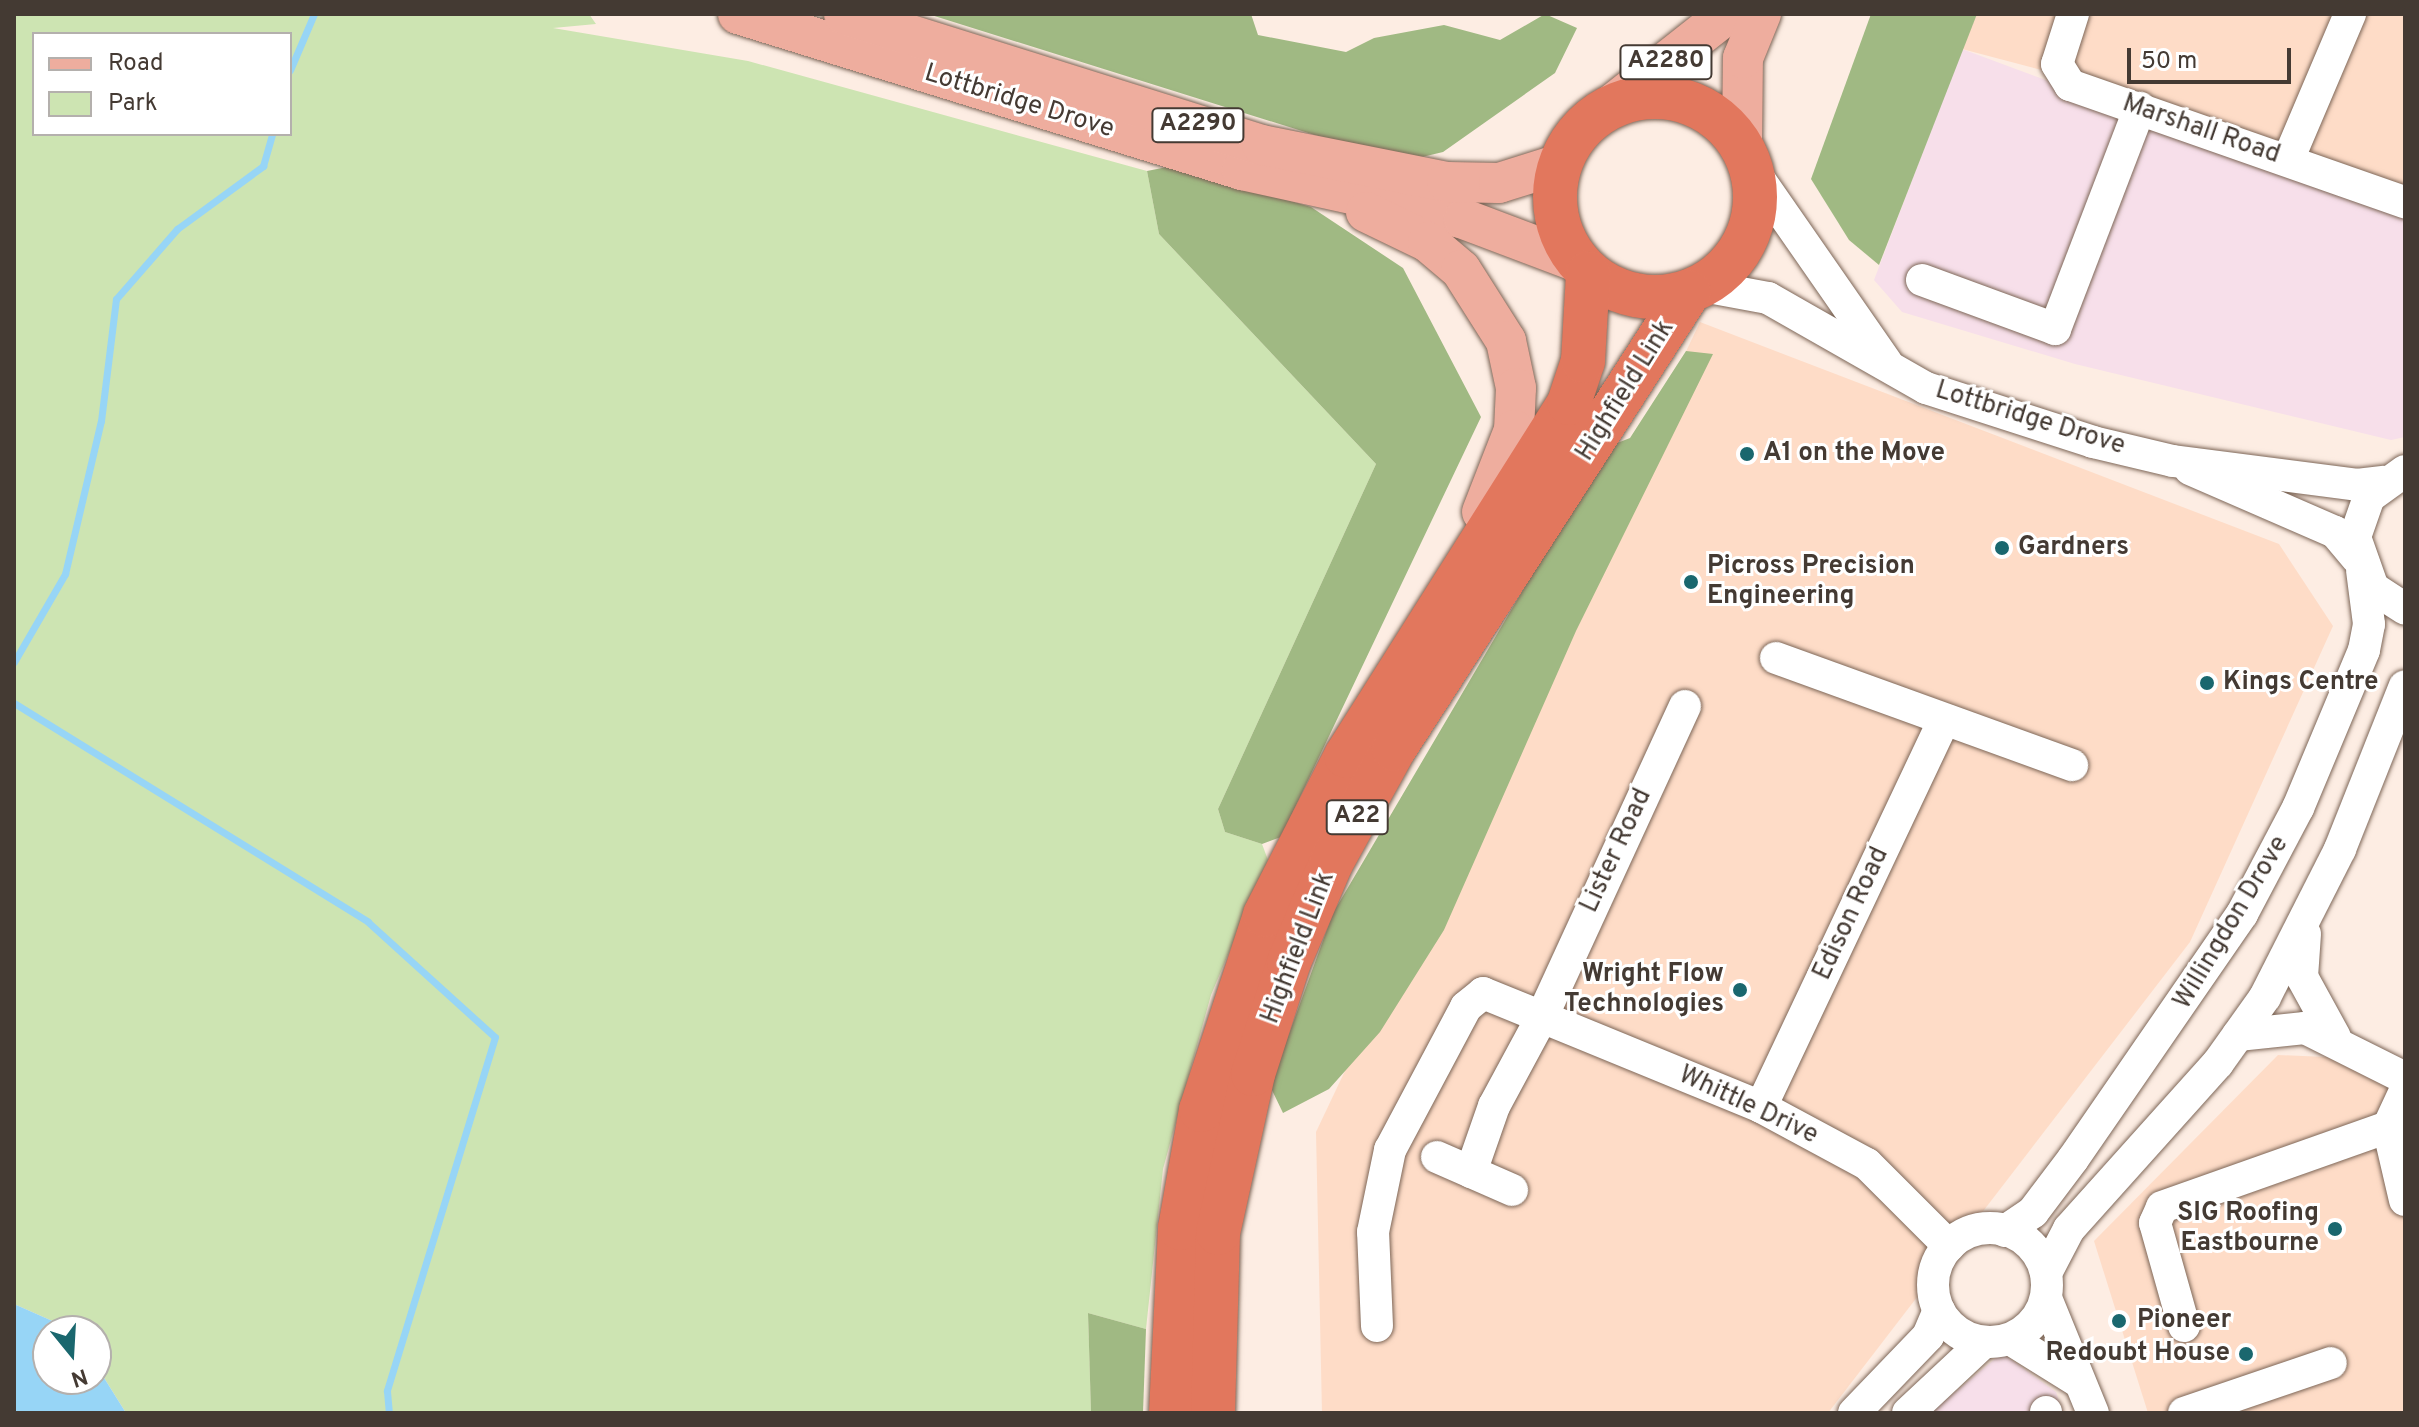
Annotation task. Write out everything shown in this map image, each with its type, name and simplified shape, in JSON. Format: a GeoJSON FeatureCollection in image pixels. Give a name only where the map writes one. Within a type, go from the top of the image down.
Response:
{"type":"FeatureCollection","features":[{"type":"Feature","properties":{"kind":"highway"},"geometry":{"type":"LineString","coordinates":[[1629,100],[1681,100],[1726,126],[1747,158],[1756,196],[1742,248],[1696,289],[1639,296],[1583,268],[1556,215],[1560,164],[1604,111],[1629,100]]}},
{"type":"Feature","properties":{"kind":"highway","name":"Highfield Link"},"geometry":{"type":"LineString","coordinates":[[1171,1413],[1180,1228],[1226,1023],[1300,839],[1450,587],[1569,403],[1585,349],[1583,268]]}},
{"type":"Feature","properties":{"kind":"highway","name":"Highfield Link"},"geometry":{"type":"LineString","coordinates":[[1213,1413],[1218,1233],[1253,1074],[1289,962],[1331,863],[1394,749],[1696,289]]}},
{"type":"Feature","properties":{"kind":"main road","name":"Lottbridge Drove"},"geometry":{"type":"LineString","coordinates":[[738,14],[1319,190],[1464,219],[1583,268]]}},
{"type":"Feature","properties":{"kind":"main road","name":"Lottbridge Drove"},"geometry":{"type":"LineString","coordinates":[[844,14],[1262,145],[1447,182],[1499,183],[1560,164]]}},
{"type":"Feature","properties":{"kind":"main road","name":"A2280"},"geometry":{"type":"LineString","coordinates":[[1604,111],[1727,14]]}},
{"type":"Feature","properties":{"kind":"main road","name":"A2280"},"geometry":{"type":"LineString","coordinates":[[1747,158],[1741,72],[1761,14]]}},
{"type":"Feature","properties":{"kind":"main road"},"geometry":{"type":"LineString","coordinates":[[1319,190],[1428,242],[1487,303],[1506,341],[1516,388],[1514,430],[1450,587]]}},
{"type":"Feature","properties":{"kind":"street","name":"Marshall Road"},"geometry":{"type":"LineString","coordinates":[[2073,14],[2058,54],[2060,75],[2140,108],[2288,160],[2346,193],[2405,202]]}},
{"type":"Feature","properties":{"kind":"street"},"geometry":{"type":"LineString","coordinates":[[2288,160],[2350,14]]}},
{"type":"Feature","properties":{"kind":"street"},"geometry":{"type":"LineString","coordinates":[[1922,280],[2055,329],[2140,108]]}},
{"type":"Feature","properties":{"kind":"street"},"geometry":{"type":"LineString","coordinates":[[1747,158],[1890,367]]}},
{"type":"Feature","properties":{"kind":"street","name":"Lottbridge Drove"},"geometry":{"type":"LineString","coordinates":[[1696,289],[1768,298],[1890,367],[1976,407],[2173,461],[2357,485],[2394,476]]}},
{"type":"Feature","properties":{"kind":"street","name":"Lottbridge Drove"},"geometry":{"type":"LineString","coordinates":[[2173,461],[2335,532],[2360,564],[2373,588],[2405,609]]}},
{"type":"Feature","properties":{"kind":"street","name":"Willingdon Drove"},"geometry":{"type":"LineString","coordinates":[[2005,1231],[2033,1212],[2073,1159],[2242,914],[2298,808],[2364,650],[2369,624],[2360,564],[2359,516],[2394,476]]}},
{"type":"Feature","properties":{"kind":"street"},"geometry":{"type":"LineString","coordinates":[[1776,658],[1943,722],[2072,765]]}},
{"type":"Feature","properties":{"kind":"street"},"geometry":{"type":"LineString","coordinates":[[1908,1413],[1997,1341],[2039,1316],[2046,1286],[2069,1229],[2238,1035],[2307,920],[2405,686]]}},
{"type":"Feature","properties":{"kind":"street","name":"Lister Road"},"geometry":{"type":"LineString","coordinates":[[1471,1172],[1489,1133],[1494,1106],[1508,1092],[1685,706]]}},
{"type":"Feature","properties":{"kind":"street","name":"Edison Road"},"geometry":{"type":"LineString","coordinates":[[1761,1107],[1943,722]]}},
{"type":"Feature","properties":{"kind":"street"},"geometry":{"type":"LineString","coordinates":[[2307,920],[2302,977],[2335,1037]]}},
{"type":"Feature","properties":{"kind":"street","name":"Whittle Drive"},"geometry":{"type":"LineString","coordinates":[[1377,1326],[1373,1232],[1381,1182],[1410,1140],[1418,1102],[1466,1007],[1483,993],[1545,1006],[1761,1107],[1867,1164],[1949,1246]]}},
{"type":"Feature","properties":{"kind":"street"},"geometry":{"type":"LineString","coordinates":[[2238,1035],[2276,1026],[2335,1037],[2405,1078]]}},
{"type":"Feature","properties":{"kind":"street"},"geometry":{"type":"LineString","coordinates":[[2405,1091],[2388,1127],[2405,1200]]}},
{"type":"Feature","properties":{"kind":"street"},"geometry":{"type":"LineString","coordinates":[[2184,1326],[2155,1223],[2162,1207],[2388,1127]]}},
{"type":"Feature","properties":{"kind":"street"},"geometry":{"type":"LineString","coordinates":[[1437,1157],[1512,1190]]}},
{"type":"Feature","properties":{"kind":"street"},"geometry":{"type":"LineString","coordinates":[[2076,1380],[1997,1341],[1957,1332],[1939,1310],[1934,1276],[1949,1246],[1975,1231],[2005,1231],[2032,1246],[2076,1380],[2093,1413]]}},
{"type":"Feature","properties":{"kind":"street"},"geometry":{"type":"LineString","coordinates":[[1854,1413],[1928,1336],[1939,1310]]}},
{"type":"Feature","properties":{"kind":"street"},"geometry":{"type":"LineString","coordinates":[[2184,1413],[2331,1363]]}},
{"type":"Feature","properties":{"kind":"shaded area"},"geometry":{"type":"Polygon","coordinates":[[[1977,14],[2405,14],[2405,194],[2060,75],[1962,49],[1977,14]]]}},
{"type":"Feature","properties":{"kind":"shaded area"},"geometry":{"type":"Polygon","coordinates":[[[1962,49],[2405,214],[2405,437],[2391,440],[2075,364],[1902,312],[1874,280],[1962,49]]]}},
{"type":"Feature","properties":{"kind":"shaded area"},"geometry":{"type":"Polygon","coordinates":[[[1700,322],[2279,544],[2333,626],[2190,942],[1828,1413],[1322,1413],[1316,1132],[1700,322]]]}},
{"type":"Feature","properties":{"kind":"shaded area"},"geometry":{"type":"Polygon","coordinates":[[[2278,1055],[2348,1058],[2405,1091],[2405,1413],[2148,1413],[2094,1241],[2278,1055]]]}},
{"type":"Feature","properties":{"kind":"shaded area"},"geometry":{"type":"Polygon","coordinates":[[[2002,1353],[2056,1392],[2063,1413],[1930,1413],[2002,1353]]]}},
{"type":"Feature","properties":{"kind":"green space"},"geometry":{"type":"Polygon","coordinates":[[[14,14],[589,14],[596,24],[553,28],[748,61],[1147,171],[1159,234],[1376,464],[1218,809],[1225,832],[1262,844],[1268,860],[1211,995],[1163,1169],[1146,1329],[1088,1313],[1091,1413],[126,1413],[112,1391],[112,1315],[39,1315],[14,1304],[14,14]]]}},
{"type":"Feature","properties":{"kind":"green space"},"geometry":{"type":"Polygon","coordinates":[[[928,14],[1251,14],[1258,35],[1346,52],[1374,38],[1444,25],[1500,40],[1545,14],[1577,28],[1555,73],[1443,152],[1401,162],[928,14]]]}},
{"type":"Feature","properties":{"kind":"green space"},"geometry":{"type":"Polygon","coordinates":[[[1871,14],[1977,14],[1879,265],[1849,240],[1811,179],[1871,14]]]}},
{"type":"Feature","properties":{"kind":"green space"},"geometry":{"type":"Polygon","coordinates":[[[1172,166],[1311,207],[1403,268],[1481,417],[1281,837],[1262,844],[1225,832],[1218,809],[1376,464],[1159,234],[1147,171],[1172,166]]]}},
{"type":"Feature","properties":{"kind":"green space"},"geometry":{"type":"Polygon","coordinates":[[[1686,351],[1713,354],[1576,631],[1444,930],[1380,1032],[1329,1089],[1283,1113],[1270,1086],[1333,913],[1607,447],[1630,438],[1686,351]]]}},
{"type":"Feature","properties":{"kind":"green space"},"geometry":{"type":"Polygon","coordinates":[[[1088,1313],[1146,1329],[1143,1413],[1091,1413],[1088,1313]]]}},
{"type":"Feature","properties":{"kind":"water"},"geometry":{"type":"Polygon","coordinates":[[[14,1304],[39,1315],[32,1315],[32,1395],[112,1395],[112,1391],[126,1413],[14,1413],[14,1304]]]}},
{"type":"Feature","properties":{"kind":"waterway"},"geometry":{"type":"LineString","coordinates":[[292,65],[314,14]]}},
{"type":"Feature","properties":{"kind":"waterway"},"geometry":{"type":"LineString","coordinates":[[14,662],[65,574],[101,421],[116,299],[177,229],[263,166],[271,136]]}},
{"type":"Feature","properties":{"kind":"waterway"},"geometry":{"type":"LineString","coordinates":[[14,703],[368,922],[495,1037],[387,1391],[389,1413]]}},
{"type":"Feature","properties":{"kind":"place","name":"A1 on the Move"},"geometry":{"type":"Point","coordinates":[1747,454]}},
{"type":"Feature","properties":{"kind":"place","name":"Gardners"},"geometry":{"type":"Point","coordinates":[2002,548]}},
{"type":"Feature","properties":{"kind":"place","name":"Picross Precision Engineering"},"geometry":{"type":"Point","coordinates":[1691,582]}},
{"type":"Feature","properties":{"kind":"place","name":"Kings Centre"},"geometry":{"type":"Point","coordinates":[2207,683]}},
{"type":"Feature","properties":{"kind":"place","name":"Wright Flow Technologies"},"geometry":{"type":"Point","coordinates":[1740,990]}},
{"type":"Feature","properties":{"kind":"place","name":"SIG Roofing Eastbourne"},"geometry":{"type":"Point","coordinates":[2335,1229]}},
{"type":"Feature","properties":{"kind":"place","name":"Pioneer"},"geometry":{"type":"Point","coordinates":[2119,1321]}},
{"type":"Feature","properties":{"kind":"place","name":"Redoubt House"},"geometry":{"type":"Point","coordinates":[2246,1354]}}]}
